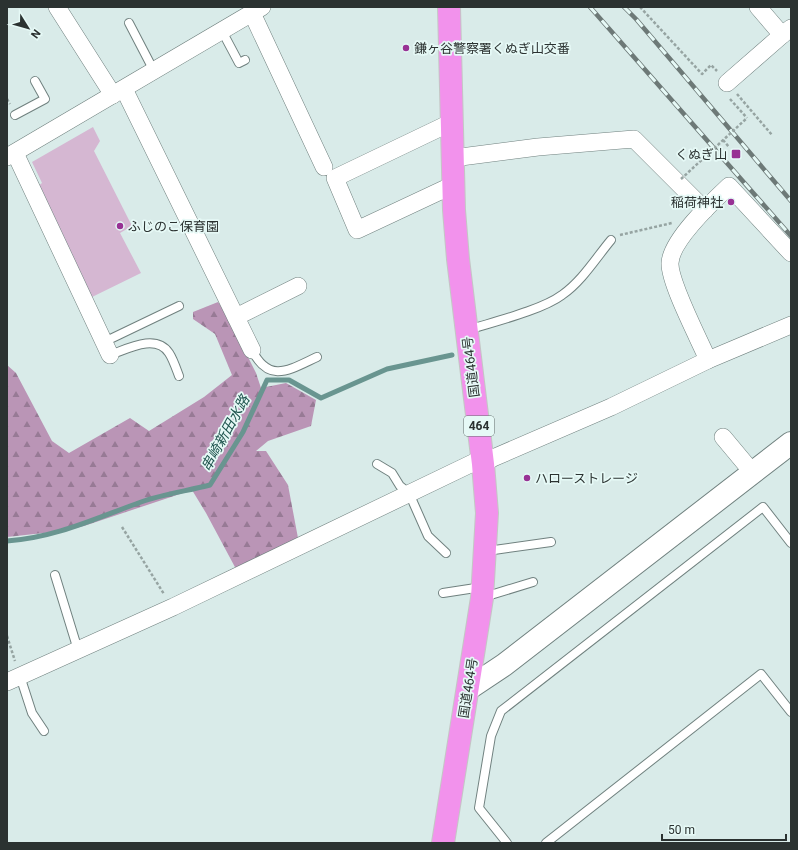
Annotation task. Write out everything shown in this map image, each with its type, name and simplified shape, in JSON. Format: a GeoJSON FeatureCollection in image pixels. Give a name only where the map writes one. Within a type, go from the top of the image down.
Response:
{"type":"FeatureCollection","features":[{"type":"Feature","properties":{"kind":"highway","name":"国道464号"},"geometry":{"type":"LineString","coordinates":[[443,843],[482,592],[486,551],[487,513],[483,461],[458,259],[453,185],[449,7]]}},
{"type":"Feature","properties":{"kind":"street"},"geometry":{"type":"LineString","coordinates":[[57,7],[119,92],[252,350]]}},
{"type":"Feature","properties":{"kind":"street"},"geometry":{"type":"LineString","coordinates":[[727,89],[787,31],[758,7]]}},
{"type":"Feature","properties":{"kind":"street"},"geometry":{"type":"LineString","coordinates":[[107,348],[11,155],[257,10],[324,167]]}},
{"type":"Feature","properties":{"kind":"street"},"geometry":{"type":"LineString","coordinates":[[452,122],[334,178],[357,230],[453,185]]}},
{"type":"Feature","properties":{"kind":"street"},"geometry":{"type":"LineString","coordinates":[[453,158],[538,147],[634,139],[701,213]]}},
{"type":"Feature","properties":{"kind":"street"},"geometry":{"type":"LineString","coordinates":[[708,360],[672,278],[670,263],[673,251],[701,213],[729,186],[791,253]]}},
{"type":"Feature","properties":{"kind":"street"},"geometry":{"type":"LineString","coordinates":[[236,317],[298,286]]}},
{"type":"Feature","properties":{"kind":"street"},"geometry":{"type":"LineString","coordinates":[[14,679],[173,607],[409,493],[611,407],[708,360],[791,325]]}},
{"type":"Feature","properties":{"kind":"street"},"geometry":{"type":"LineString","coordinates":[[723,437],[753,472]]}},
{"type":"Feature","properties":{"kind":"street"},"geometry":{"type":"LineString","coordinates":[[468,689],[504,665],[791,443]]}},
{"type":"Feature","properties":{"kind":"lane"},"geometry":{"type":"LineString","coordinates":[[129,23],[154,71]]}},
{"type":"Feature","properties":{"kind":"lane"},"geometry":{"type":"LineString","coordinates":[[222,31],[239,63],[245,60]]}},
{"type":"Feature","properties":{"kind":"lane"},"geometry":{"type":"LineString","coordinates":[[15,115],[45,99],[35,81]]}},
{"type":"Feature","properties":{"kind":"lane"},"geometry":{"type":"LineString","coordinates":[[467,330],[548,304],[563,295],[578,281],[611,240]]}},
{"type":"Feature","properties":{"kind":"lane"},"geometry":{"type":"LineString","coordinates":[[107,348],[179,306]]}},
{"type":"Feature","properties":{"kind":"lane"},"geometry":{"type":"LineString","coordinates":[[107,348],[146,343],[164,347],[169,352],[179,376]]}},
{"type":"Feature","properties":{"kind":"lane"},"geometry":{"type":"LineString","coordinates":[[252,350],[257,361],[268,370],[278,371],[292,368],[317,357]]}},
{"type":"Feature","properties":{"kind":"lane"},"geometry":{"type":"LineString","coordinates":[[377,464],[392,473],[400,486],[409,493],[428,536],[446,553]]}},
{"type":"Feature","properties":{"kind":"lane"},"geometry":{"type":"LineString","coordinates":[[506,843],[479,808],[491,736],[501,711],[763,507],[791,543]]}},
{"type":"Feature","properties":{"kind":"lane"},"geometry":{"type":"LineString","coordinates":[[486,551],[551,542]]}},
{"type":"Feature","properties":{"kind":"lane"},"geometry":{"type":"LineString","coordinates":[[55,575],[78,650]]}},
{"type":"Feature","properties":{"kind":"lane"},"geometry":{"type":"LineString","coordinates":[[444,593],[482,592],[533,582]]}},
{"type":"Feature","properties":{"kind":"lane"},"geometry":{"type":"LineString","coordinates":[[546,843],[760,674],[791,712]]}},
{"type":"Feature","properties":{"kind":"lane"},"geometry":{"type":"LineString","coordinates":[[14,679],[44,732]]}},
{"type":"Feature","properties":{"kind":"path"},"geometry":{"type":"LineString","coordinates":[[640,7],[702,74],[711,65],[747,118],[681,178]]}},
{"type":"Feature","properties":{"kind":"path"},"geometry":{"type":"LineString","coordinates":[[727,89],[772,135]]}},
{"type":"Feature","properties":{"kind":"path"},"geometry":{"type":"LineString","coordinates":[[723,140],[729,147]]}},
{"type":"Feature","properties":{"kind":"path"},"geometry":{"type":"LineString","coordinates":[[611,240],[617,235],[701,213]]}},
{"type":"Feature","properties":{"kind":"path"},"geometry":{"type":"LineString","coordinates":[[122,527],[146,568],[173,607]]}},
{"type":"Feature","properties":{"kind":"path"},"geometry":{"type":"LineString","coordinates":[[7,636],[14,679]]}},
{"type":"Feature","properties":{"kind":"green space"},"geometry":{"type":"Polygon","coordinates":[[[218,302],[226,313],[256,373],[261,388],[286,383],[316,400],[311,426],[268,441],[256,451],[266,451],[288,485],[298,538],[236,569],[192,490],[84,526],[62,531],[7,537],[7,365],[16,373],[52,441],[69,453],[130,418],[149,431],[204,397],[232,375],[215,334],[193,319],[193,312],[218,302]]]}},
{"type":"Feature","properties":{"kind":"shaded area"},"geometry":{"type":"Polygon","coordinates":[[[93,127],[100,141],[94,151],[132,226],[120,233],[141,273],[90,298],[37,187],[42,183],[32,162],[93,127]]]}},
{"type":"Feature","properties":{"kind":"waterway","name":"串崎新田水路"},"geometry":{"type":"LineString","coordinates":[[7,541],[59,532],[149,499],[210,485],[243,432],[267,380],[289,380],[321,398],[387,369],[452,355]]}},
{"type":"Feature","properties":{"kind":"railway"},"geometry":{"type":"LineString","coordinates":[[590,7],[791,236]]}},
{"type":"Feature","properties":{"kind":"railway"},"geometry":{"type":"LineString","coordinates":[[624,7],[636,19],[791,201]]}},
{"type":"Feature","properties":{"kind":"place","name":"鎌ヶ谷警察署くぬぎ山交番"},"geometry":{"type":"Point","coordinates":[406,48]}},
{"type":"Feature","properties":{"kind":"place","name":"くぬぎ山"},"geometry":{"type":"Point","coordinates":[736,154]}},
{"type":"Feature","properties":{"kind":"place","name":"稲荷神社"},"geometry":{"type":"Point","coordinates":[731,202]}},
{"type":"Feature","properties":{"kind":"place","name":"ふじのこ保育園"},"geometry":{"type":"Point","coordinates":[120,226]}},
{"type":"Feature","properties":{"kind":"place","name":"ハローストレージ"},"geometry":{"type":"Point","coordinates":[527,478]}}]}
